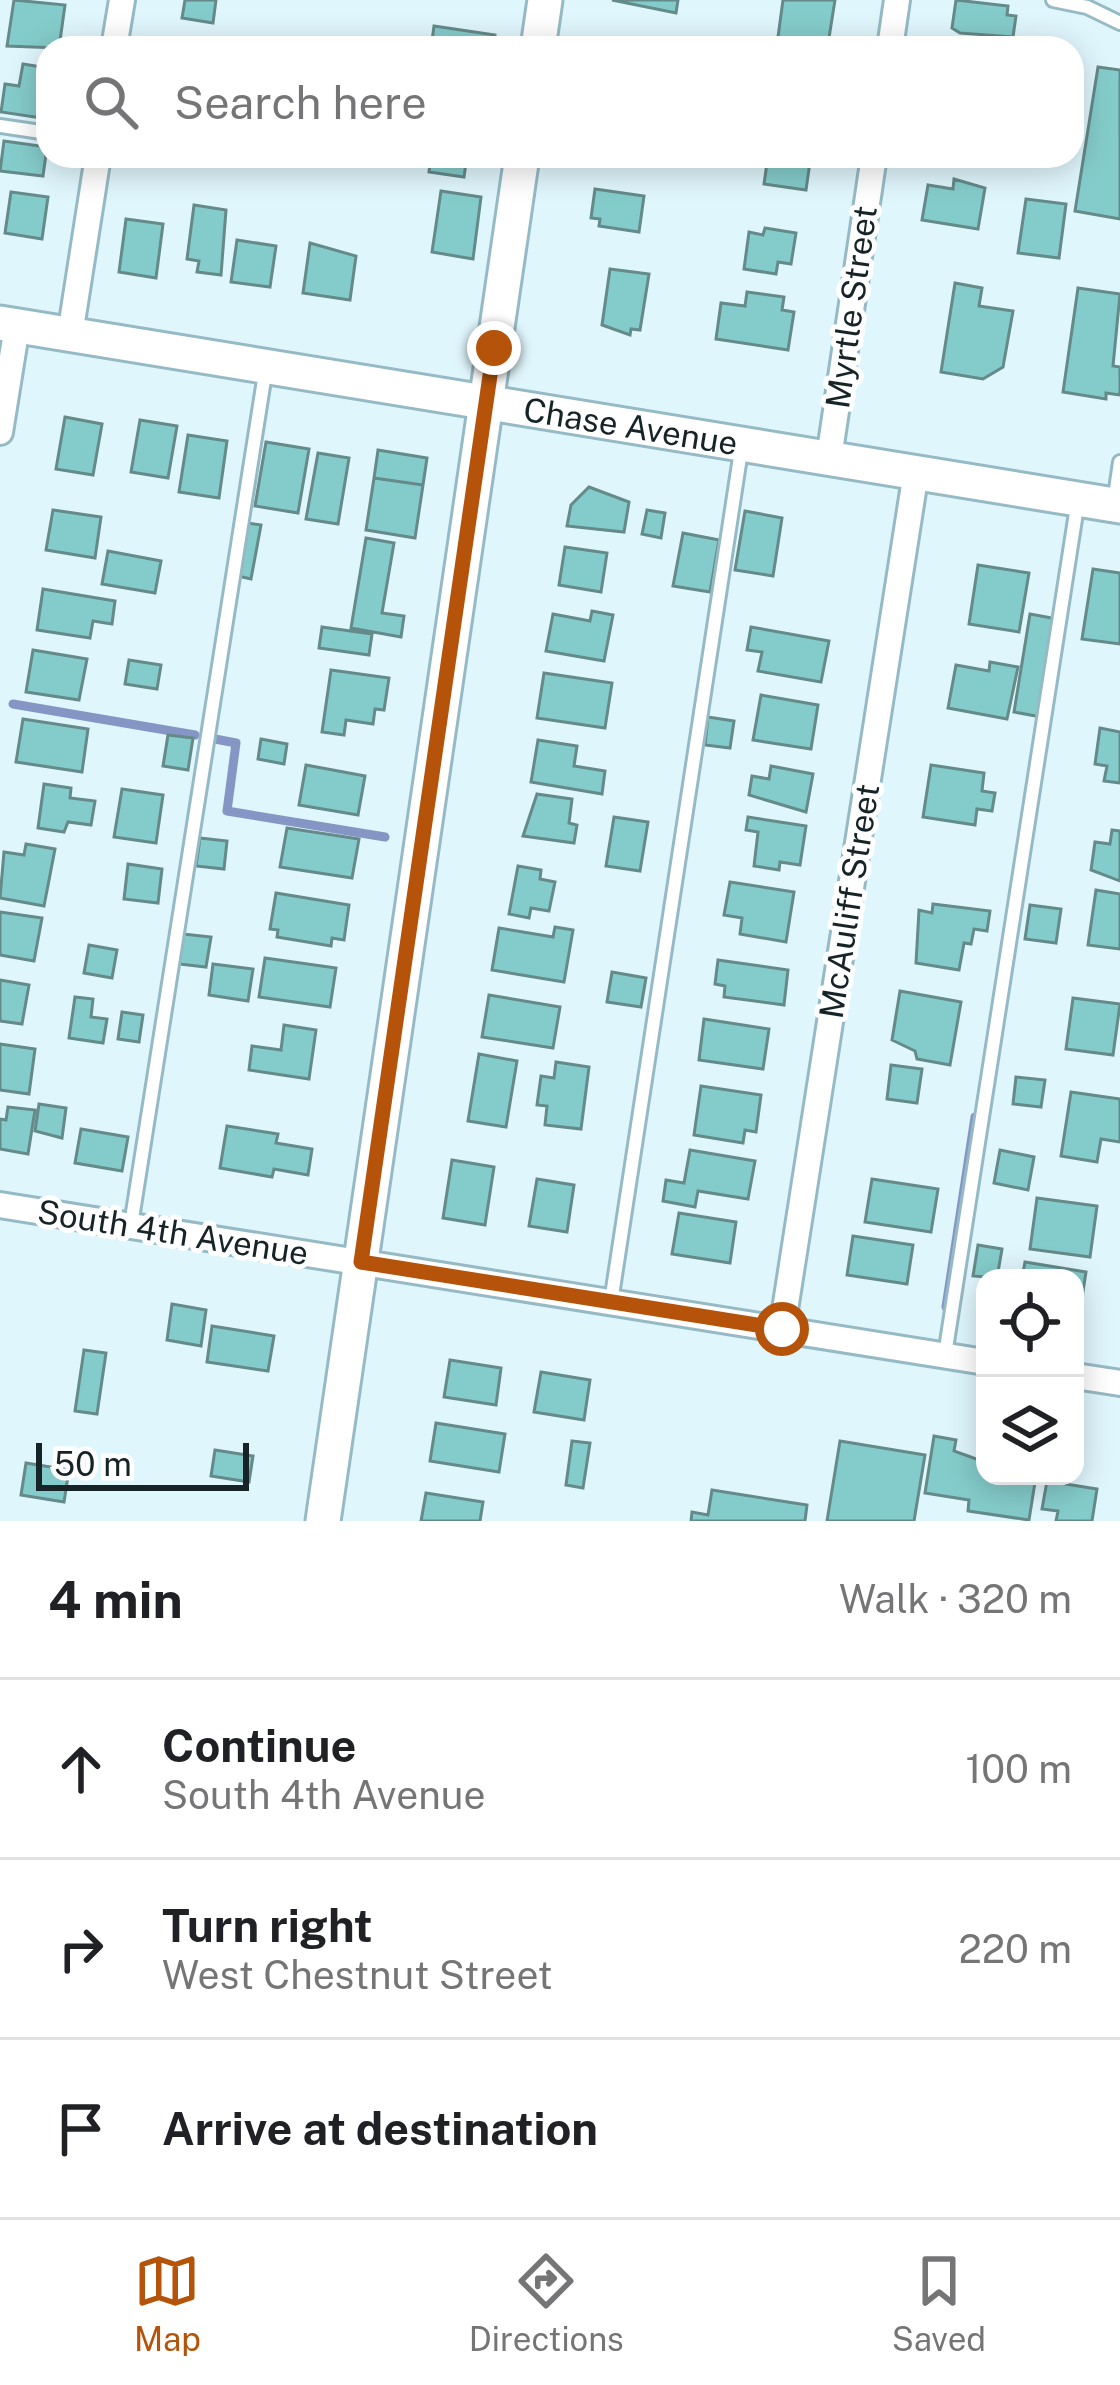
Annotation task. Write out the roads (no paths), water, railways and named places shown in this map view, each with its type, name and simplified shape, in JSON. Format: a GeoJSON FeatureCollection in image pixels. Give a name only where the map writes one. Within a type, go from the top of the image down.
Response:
{"type":"FeatureCollection","features":[{"type":"Feature","properties":{"kind":"main road"},"geometry":{"type":"LineString","coordinates":[[540,36],[545,0]]}},
{"type":"Feature","properties":{"kind":"main road"},"geometry":{"type":"LineString","coordinates":[[323,1521],[520,168]]}},
{"type":"Feature","properties":{"kind":"main road","name":"Chase Avenue"},"geometry":{"type":"LineString","coordinates":[[8,324],[1117,505]]}},
{"type":"Feature","properties":{"kind":"street"},"geometry":{"type":"LineString","coordinates":[[116,36],[121,0]]}},
{"type":"Feature","properties":{"kind":"street"},"geometry":{"type":"LineString","coordinates":[[892,36],[897,0]]}},
{"type":"Feature","properties":{"kind":"street"},"geometry":{"type":"LineString","coordinates":[[70,334],[96,168]]}},
{"type":"Feature","properties":{"kind":"street","name":"Myrtle Street"},"geometry":{"type":"LineString","coordinates":[[829,458],[872,168]]}},
{"type":"Feature","properties":{"kind":"street"},"geometry":{"type":"LineString","coordinates":[[0,432],[8,324]]}},
{"type":"Feature","properties":{"kind":"street","name":"McAuliff Street"},"geometry":{"type":"LineString","coordinates":[[782,1329],[916,472]]}},
{"type":"Feature","properties":{"kind":"street","name":"South 4th Avenue"},"geometry":{"type":"LineString","coordinates":[[0,1204],[976,1360]]}},
{"type":"Feature","properties":{"kind":"street"},"geometry":{"type":"LineString","coordinates":[[1081,1377],[1120,1383]]}},
{"type":"Feature","properties":{"kind":"lane"},"geometry":{"type":"LineString","coordinates":[[1053,0],[1087,7],[1120,23]]}},
{"type":"Feature","properties":{"kind":"lane"},"geometry":{"type":"LineString","coordinates":[[0,126],[36,132]]}},
{"type":"Feature","properties":{"kind":"lane"},"geometry":{"type":"LineString","coordinates":[[130,1226],[267,366]]}},
{"type":"Feature","properties":{"kind":"lane"},"geometry":{"type":"LineString","coordinates":[[611,1303],[742,443]]}},
{"type":"Feature","properties":{"kind":"lane"},"geometry":{"type":"LineString","coordinates":[[1117,505],[1120,462]]}},
{"type":"Feature","properties":{"kind":"lane"},"geometry":{"type":"LineString","coordinates":[[945,1355],[1078,499]]}},
{"type":"Feature","properties":{"kind":"waterway"},"geometry":{"type":"LineString","coordinates":[[13,704],[195,735]]}},
{"type":"Feature","properties":{"kind":"waterway"},"geometry":{"type":"LineString","coordinates":[[215,739],[236,743],[227,811],[385,837]]}},
{"type":"Feature","properties":{"kind":"waterway"},"geometry":{"type":"LineString","coordinates":[[946,1307],[975,1117]]}}]}
